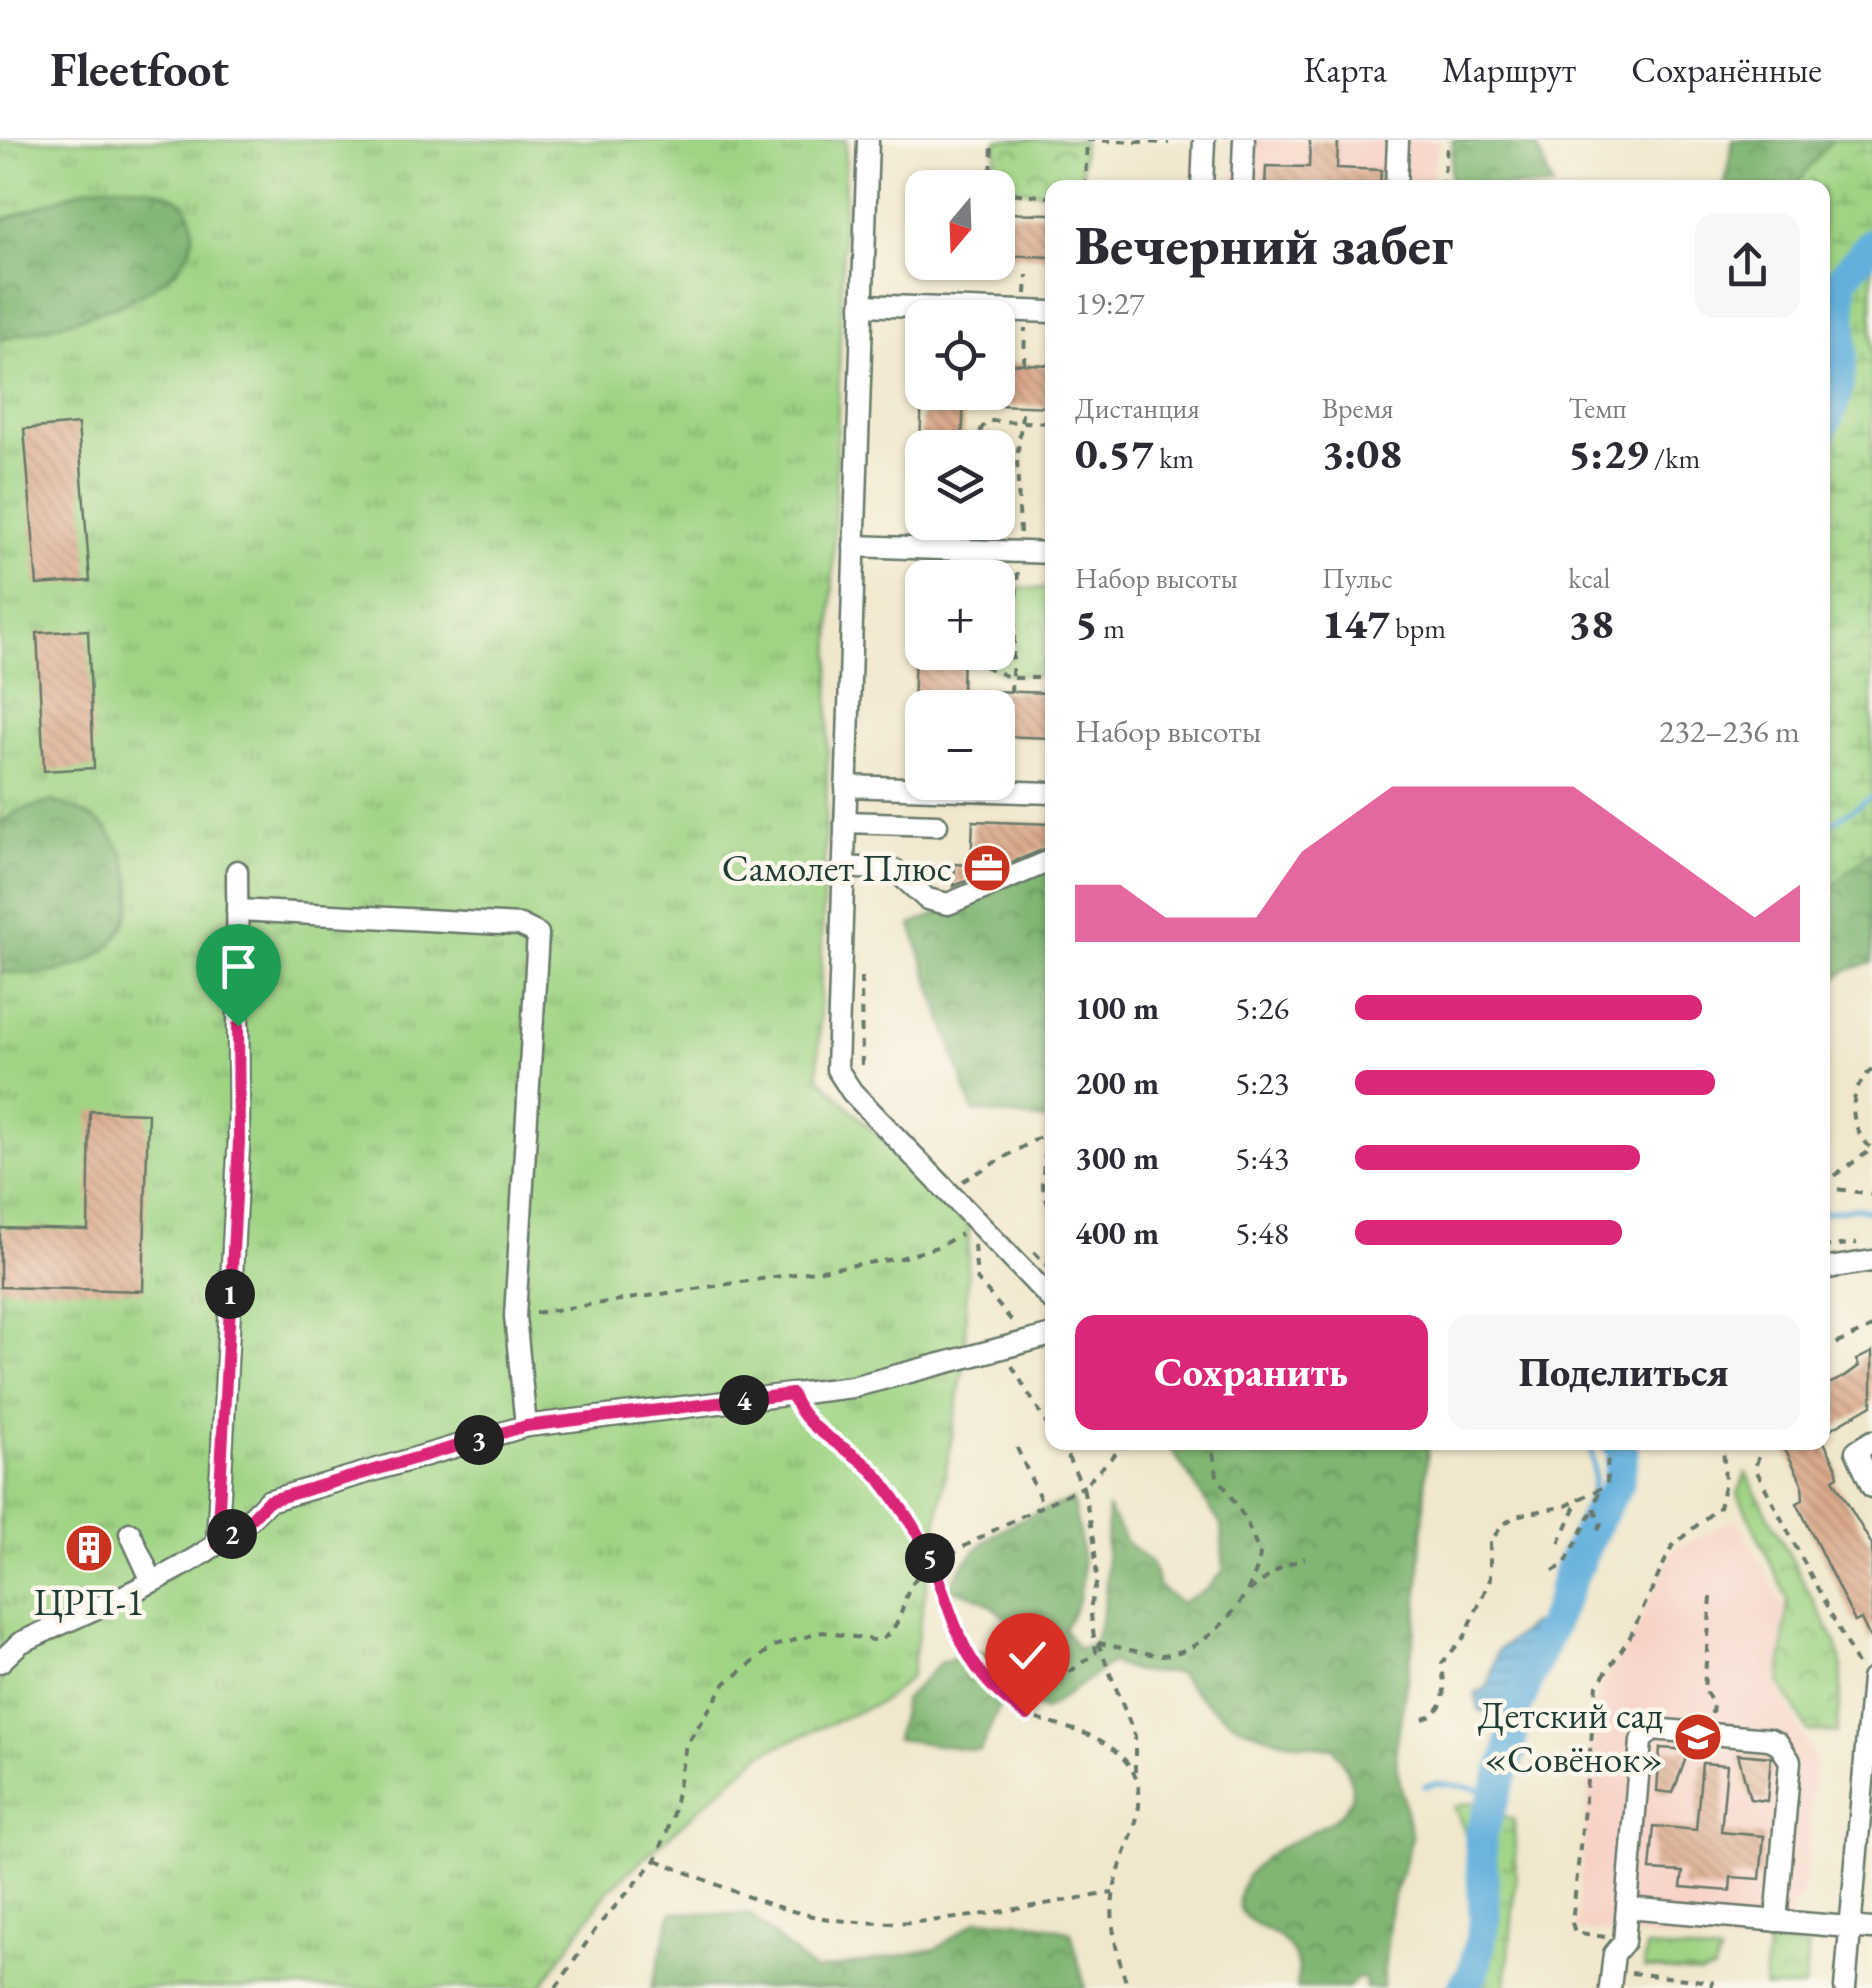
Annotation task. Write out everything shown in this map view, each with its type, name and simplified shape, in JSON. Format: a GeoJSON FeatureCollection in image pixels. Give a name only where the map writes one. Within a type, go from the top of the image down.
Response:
{"type":"FeatureCollection","features":[{"type":"Feature","properties":{"kind":"street"},"geometry":{"type":"LineString","coordinates":[[868,140],[836,1069],[852,1092],[1045,1293]]}},
{"type":"Feature","properties":{"kind":"street"},"geometry":{"type":"LineString","coordinates":[[1202,180],[1204,140]]}},
{"type":"Feature","properties":{"kind":"street"},"geometry":{"type":"LineString","coordinates":[[1242,180],[1244,140]]}},
{"type":"Feature","properties":{"kind":"street"},"geometry":{"type":"LineString","coordinates":[[1396,180],[1398,140]]}},
{"type":"Feature","properties":{"kind":"street"},"geometry":{"type":"LineString","coordinates":[[862,305],[1045,312]]}},
{"type":"Feature","properties":{"kind":"street"},"geometry":{"type":"LineString","coordinates":[[854,546],[1045,553]]}},
{"type":"Feature","properties":{"kind":"street"},"geometry":{"type":"LineString","coordinates":[[846,786],[905,788]]}},
{"type":"Feature","properties":{"kind":"street"},"geometry":{"type":"LineString","coordinates":[[1015,791],[1045,793]]}},
{"type":"Feature","properties":{"kind":"street"},"geometry":{"type":"LineString","coordinates":[[844,822],[937,826]]}},
{"type":"Feature","properties":{"kind":"street"},"geometry":{"type":"LineString","coordinates":[[843,866],[895,870],[927,899],[948,904],[1045,863]]}},
{"type":"Feature","properties":{"kind":"street"},"geometry":{"type":"LineString","coordinates":[[217,1544],[239,1141],[237,871]]}},
{"type":"Feature","properties":{"kind":"street"},"geometry":{"type":"LineString","coordinates":[[238,910],[520,925],[538,934],[515,1316],[526,1426]]}},
{"type":"Feature","properties":{"kind":"street"},"geometry":{"type":"LineString","coordinates":[[1830,1266],[1866,1252]]}},
{"type":"Feature","properties":{"kind":"street"},"geometry":{"type":"LineString","coordinates":[[0,1662],[20,1643],[217,1544],[242,1528],[268,1501],[526,1426],[852,1387],[1045,1337]]}},
{"type":"Feature","properties":{"kind":"street"},"geometry":{"type":"LineString","coordinates":[[1872,1442],[1856,1451],[1872,1488]]}},
{"type":"Feature","properties":{"kind":"street"},"geometry":{"type":"LineString","coordinates":[[130,1532],[151,1579]]}},
{"type":"Feature","properties":{"kind":"street"},"geometry":{"type":"LineString","coordinates":[[1845,1988],[1861,1928],[1872,1678]]}},
{"type":"Feature","properties":{"kind":"street"},"geometry":{"type":"LineString","coordinates":[[1611,1979],[1626,1908],[1642,1738],[1652,1729],[1774,1740],[1789,1758],[1776,1921]]}},
{"type":"Feature","properties":{"kind":"street"},"geometry":{"type":"LineString","coordinates":[[1626,1908],[1861,1928]]}},
{"type":"Feature","properties":{"kind":"path"},"geometry":{"type":"LineString","coordinates":[[991,170],[992,140]]}},
{"type":"Feature","properties":{"kind":"path"},"geometry":{"type":"LineString","coordinates":[[1085,180],[1087,140],[1169,143]]}},
{"type":"Feature","properties":{"kind":"path"},"geometry":{"type":"LineString","coordinates":[[1443,180],[1448,140]]}},
{"type":"Feature","properties":{"kind":"path"},"geometry":{"type":"LineString","coordinates":[[1015,194],[1045,196]]}},
{"type":"Feature","properties":{"kind":"path"},"geometry":{"type":"LineString","coordinates":[[981,430],[988,421],[1045,423]]}},
{"type":"Feature","properties":{"kind":"path"},"geometry":{"type":"LineString","coordinates":[[993,670],[1011,678],[1045,678]]}},
{"type":"Feature","properties":{"kind":"path"},"geometry":{"type":"LineString","coordinates":[[861,963],[860,1061],[866,1080]]}},
{"type":"Feature","properties":{"kind":"path"},"geometry":{"type":"LineString","coordinates":[[1830,1180],[1872,1149],[1856,1134],[1852,1112],[1860,1079],[1872,1069]]}},
{"type":"Feature","properties":{"kind":"path"},"geometry":{"type":"LineString","coordinates":[[963,1181],[1045,1134]]}},
{"type":"Feature","properties":{"kind":"path"},"geometry":{"type":"LineString","coordinates":[[1045,1165],[1045,1195]]}},
{"type":"Feature","properties":{"kind":"path"},"geometry":{"type":"LineString","coordinates":[[1830,1187],[1872,1194]]}},
{"type":"Feature","properties":{"kind":"path"},"geometry":{"type":"LineString","coordinates":[[515,1316],[901,1258],[940,1246],[977,1222]]}},
{"type":"Feature","properties":{"kind":"path"},"geometry":{"type":"LineString","coordinates":[[977,1222],[973,1250],[977,1279],[1028,1342]]}},
{"type":"Feature","properties":{"kind":"path"},"geometry":{"type":"LineString","coordinates":[[1028,1246],[1045,1263]]}},
{"type":"Feature","properties":{"kind":"path"},"geometry":{"type":"LineString","coordinates":[[1830,1248],[1866,1252]]}},
{"type":"Feature","properties":{"kind":"path"},"geometry":{"type":"LineString","coordinates":[[1830,1344],[1872,1327]]}},
{"type":"Feature","properties":{"kind":"path"},"geometry":{"type":"LineString","coordinates":[[1002,1349],[1045,1421]]}},
{"type":"Feature","properties":{"kind":"path"},"geometry":{"type":"LineString","coordinates":[[792,1394],[808,1424],[877,1475],[915,1529],[934,1567],[954,1632],[998,1695],[1027,1715],[1105,1743],[1120,1754],[1135,1781]]}},
{"type":"Feature","properties":{"kind":"path"},"geometry":{"type":"LineString","coordinates":[[1017,1448],[1043,1505]]}},
{"type":"Feature","properties":{"kind":"path"},"geometry":{"type":"LineString","coordinates":[[1064,1450],[1083,1487],[1094,1539],[1096,1581],[1090,1608],[1098,1643],[1136,1736],[1135,1781],[1140,1813],[1113,1893],[1112,1940],[1128,1988]]}},
{"type":"Feature","properties":{"kind":"path"},"geometry":{"type":"LineString","coordinates":[[556,1988],[597,1927],[656,1860],[672,1818],[686,1744],[726,1683],[774,1646],[823,1632],[880,1642],[897,1629],[914,1580],[1043,1505],[1083,1487],[1119,1450]]}},
{"type":"Feature","properties":{"kind":"path"},"geometry":{"type":"LineString","coordinates":[[1212,1450],[1217,1475],[1246,1520],[1260,1555],[1246,1594]]}},
{"type":"Feature","properties":{"kind":"path"},"geometry":{"type":"LineString","coordinates":[[1598,1530],[1599,1490],[1606,1450]]}},
{"type":"Feature","properties":{"kind":"path"},"geometry":{"type":"LineString","coordinates":[[1621,1946],[1608,1938],[1575,1932],[1572,1923],[1597,1685],[1629,1640],[1672,1546],[1719,1507],[1725,1483],[1723,1450]]}},
{"type":"Feature","properties":{"kind":"path"},"geometry":{"type":"LineString","coordinates":[[1760,1450],[1754,1468],[1854,1666],[1872,1678]]}},
{"type":"Feature","properties":{"kind":"path"},"geometry":{"type":"LineString","coordinates":[[1423,1720],[1442,1706],[1446,1695],[1442,1664],[1465,1636],[1490,1579],[1489,1556],[1495,1533],[1515,1516],[1556,1510],[1599,1490]]}},
{"type":"Feature","properties":{"kind":"path"},"geometry":{"type":"LineString","coordinates":[[1559,1543],[1580,1497]]}},
{"type":"Feature","properties":{"kind":"path"},"geometry":{"type":"LineString","coordinates":[[1553,1571],[1565,1564],[1597,1513]]}},
{"type":"Feature","properties":{"kind":"path"},"geometry":{"type":"LineString","coordinates":[[1098,1643],[1128,1646],[1155,1655],[1183,1651],[1206,1638],[1246,1594],[1284,1566],[1305,1558]]}},
{"type":"Feature","properties":{"kind":"path"},"geometry":{"type":"LineString","coordinates":[[1710,1734],[1713,1704],[1704,1689],[1712,1598]]}},
{"type":"Feature","properties":{"kind":"path"},"geometry":{"type":"LineString","coordinates":[[1027,1715],[1037,1697],[1090,1657],[1098,1643]]}},
{"type":"Feature","properties":{"kind":"path"},"geometry":{"type":"LineString","coordinates":[[656,1860],[780,1908],[852,1922],[940,1921],[1113,1893]]}},
{"type":"Feature","properties":{"kind":"path"},"geometry":{"type":"LineString","coordinates":[[1611,1979],[1712,1982],[1712,1988]]}},
{"type":"Feature","properties":{"kind":"shaded area"},"geometry":{"type":"Polygon","coordinates":[[[1236,140],[1440,140],[1432,180],[1234,180],[1236,140]]]}},
{"type":"Feature","properties":{"kind":"shaded area","name":"Детский сад «Совёнок»"},"geometry":{"type":"Polygon","coordinates":[[[1736,1519],[1785,1607],[1777,1685],[1815,1759],[1802,1899],[1792,1905],[1789,1938],[1763,1936],[1750,1946],[1576,1930],[1595,1715],[1603,1680],[1632,1640],[1672,1550],[1736,1519]]]}},
{"type":"Feature","properties":{"kind":"green space"},"geometry":{"type":"Polygon","coordinates":[[[0,140],[846,140],[818,1076],[969,1227],[964,1364],[911,1676],[885,1700],[762,1753],[608,1890],[540,1988],[0,1988],[0,972],[57,971],[87,962],[18,811],[0,823],[0,340],[120,305],[176,271],[194,236],[90,187],[0,221],[0,140]]]}},
{"type":"Feature","properties":{"kind":"green space"},"geometry":{"type":"Polygon","coordinates":[[[996,140],[1083,140],[1081,180],[1045,180],[1045,192],[1015,189],[1015,170],[996,170],[996,140]]]}},
{"type":"Feature","properties":{"kind":"green space"},"geometry":{"type":"Polygon","coordinates":[[[1453,140],[1534,140],[1550,180],[1452,180],[1453,140]]]}},
{"type":"Feature","properties":{"kind":"green space"},"geometry":{"type":"Polygon","coordinates":[[[1733,140],[1872,140],[1872,963],[1849,970],[1830,984],[1830,180],[1726,180],[1733,140]]]}},
{"type":"Feature","properties":{"kind":"green space"},"geometry":{"type":"Polygon","coordinates":[[[1832,140],[1872,140],[1872,851],[1830,891],[1830,180],[1800,180],[1832,140]]]}},
{"type":"Feature","properties":{"kind":"green space"},"geometry":{"type":"Polygon","coordinates":[[[120,185],[166,193],[190,214],[193,226],[189,251],[173,272],[118,304],[0,340],[0,221],[90,187],[120,185]]]}},
{"type":"Feature","properties":{"kind":"green space"},"geometry":{"type":"Polygon","coordinates":[[[1015,588],[1045,589],[1045,676],[997,670],[1015,670],[1015,588]]]}},
{"type":"Feature","properties":{"kind":"green space"},"geometry":{"type":"Polygon","coordinates":[[[53,801],[96,820],[115,841],[131,879],[132,899],[127,918],[104,951],[84,963],[43,973],[1,972],[0,823],[18,811],[53,801]]]}},
{"type":"Feature","properties":{"kind":"green space"},"geometry":{"type":"Polygon","coordinates":[[[1045,868],[1045,1120],[973,1111],[911,925],[1045,868]]]}},
{"type":"Feature","properties":{"kind":"green space"},"geometry":{"type":"Polygon","coordinates":[[[1172,1450],[1428,1450],[1417,1617],[1396,1747],[1412,1838],[1391,1906],[1382,1988],[1366,1988],[1365,1980],[1358,1977],[1348,1988],[1297,1988],[1297,1965],[1291,1949],[1253,1923],[1243,1914],[1239,1903],[1242,1886],[1256,1866],[1341,1813],[1351,1797],[1350,1776],[1333,1748],[1286,1741],[1246,1728],[1211,1707],[1178,1673],[1136,1672],[1111,1663],[1044,1711],[1013,1697],[999,1707],[980,1751],[896,1739],[904,1700],[941,1662],[987,1651],[1024,1685],[1043,1666],[1037,1643],[997,1610],[977,1597],[948,1589],[973,1553],[999,1531],[1072,1500],[1082,1550],[1082,1582],[1064,1628],[1078,1649],[1093,1643],[1103,1611],[1108,1509],[1126,1542],[1151,1563],[1159,1587],[1180,1603],[1206,1590],[1224,1570],[1221,1525],[1172,1450]]]}},
{"type":"Feature","properties":{"kind":"green space"},"geometry":{"type":"Polygon","coordinates":[[[1746,1473],[1836,1643],[1842,1668],[1837,1733],[1808,1731],[1780,1683],[1788,1600],[1738,1494],[1746,1473]]]}},
{"type":"Feature","properties":{"kind":"green space"},"geometry":{"type":"Polygon","coordinates":[[[1472,1802],[1514,1820],[1516,1877],[1506,1988],[1457,1988],[1472,1945],[1476,1898],[1469,1850],[1454,1807],[1472,1802]]]}},
{"type":"Feature","properties":{"kind":"green space"},"geometry":{"type":"Polygon","coordinates":[[[672,1912],[750,1915],[814,1971],[936,1949],[979,1919],[1032,1922],[1071,1932],[1085,1988],[651,1988],[672,1912]]]}},
{"type":"Feature","properties":{"kind":"green space"},"geometry":{"type":"Polygon","coordinates":[[[1767,1944],[1808,1947],[1804,1988],[1764,1988],[1767,1944]]]}},
{"type":"Feature","properties":{"kind":"green space"},"geometry":{"type":"Polygon","coordinates":[[[1646,1947],[1720,1955],[1713,1971],[1700,1974],[1644,1968],[1646,1947]]]}},
{"type":"Feature","properties":{"kind":"water"},"geometry":{"type":"Polygon","coordinates":[[[1532,1624],[1551,1632],[1527,1715],[1521,1723],[1479,1711],[1475,1693],[1487,1688],[1497,1651],[1532,1624]]]}},
{"type":"Feature","properties":{"kind":"building"},"geometry":{"type":"Polygon","coordinates":[[[1310,140],[1338,140],[1337,168],[1381,170],[1380,180],[1265,180],[1266,166],[1309,167],[1310,140]]]}},
{"type":"Feature","properties":{"kind":"building"},"geometry":{"type":"Polygon","coordinates":[[[1015,213],[1045,214],[1045,257],[1015,256],[1015,213]]]}},
{"type":"Feature","properties":{"kind":"building"},"geometry":{"type":"Polygon","coordinates":[[[1015,364],[1045,365],[1045,407],[1015,406],[1015,364]]]}},
{"type":"Feature","properties":{"kind":"building"},"geometry":{"type":"Polygon","coordinates":[[[921,410],[963,410],[963,430],[921,430],[921,410]]]}},
{"type":"Feature","properties":{"kind":"building"},"geometry":{"type":"Polygon","coordinates":[[[78,424],[90,581],[37,585],[24,429],[78,424]]]}},
{"type":"Feature","properties":{"kind":"building"},"geometry":{"type":"Polygon","coordinates":[[[88,630],[94,768],[44,771],[37,633],[88,630]]]}},
{"type":"Feature","properties":{"kind":"building"},"geometry":{"type":"Polygon","coordinates":[[[914,670],[963,670],[962,690],[914,690],[914,670]]]}},
{"type":"Feature","properties":{"kind":"building"},"geometry":{"type":"Polygon","coordinates":[[[1015,692],[1045,693],[1045,738],[1015,737],[1015,692]]]}},
{"type":"Feature","properties":{"kind":"building"},"geometry":{"type":"Polygon","coordinates":[[[973,821],[1045,824],[1045,849],[954,886],[955,864],[971,865],[973,821]]]}},
{"type":"Feature","properties":{"kind":"building"},"geometry":{"type":"Polygon","coordinates":[[[90,1111],[148,1113],[143,1291],[0,1287],[0,1228],[88,1230],[90,1111]]]}},
{"type":"Feature","properties":{"kind":"building"},"geometry":{"type":"Polygon","coordinates":[[[1872,1352],[1872,1405],[1830,1429],[1830,1383],[1859,1366],[1856,1360],[1872,1352]]]}},
{"type":"Feature","properties":{"kind":"building"},"geometry":{"type":"Polygon","coordinates":[[[1786,1450],[1828,1450],[1838,1476],[1833,1479],[1872,1545],[1872,1642],[1861,1619],[1855,1622],[1797,1503],[1803,1500],[1802,1483],[1786,1450]]]}},
{"type":"Feature","properties":{"kind":"building"},"geometry":{"type":"Polygon","coordinates":[[[1660,1748],[1689,1750],[1673,1793],[1657,1791],[1660,1748]]]}},
{"type":"Feature","properties":{"kind":"building"},"geometry":{"type":"Polygon","coordinates":[[[1738,1754],[1771,1757],[1767,1801],[1750,1799],[1738,1754]]]}},
{"type":"Feature","properties":{"kind":"building"},"geometry":{"type":"Polygon","coordinates":[[[1702,1763],[1727,1765],[1721,1832],[1764,1836],[1760,1879],[1731,1877],[1730,1891],[1681,1887],[1683,1872],[1650,1870],[1654,1826],[1696,1830],[1702,1763]]]}},
{"type":"Feature","properties":{"kind":"waterway"},"geometry":{"type":"LineString","coordinates":[[1830,413],[1840,374],[1841,279],[1872,243]]}},
{"type":"Feature","properties":{"kind":"waterway"},"geometry":{"type":"LineString","coordinates":[[1830,824],[1872,797]]}},
{"type":"Feature","properties":{"kind":"waterway"},"geometry":{"type":"LineString","coordinates":[[1830,1212],[1857,1208],[1872,1212]]}},
{"type":"Feature","properties":{"kind":"waterway"},"geometry":{"type":"LineString","coordinates":[[1552,1619],[1550,1586],[1555,1569],[1593,1485],[1591,1450]]}},
{"type":"Feature","properties":{"kind":"waterway"},"geometry":{"type":"LineString","coordinates":[[1463,1988],[1474,1971],[1485,1919],[1480,1836],[1510,1752],[1515,1710],[1593,1528],[1618,1483],[1622,1450]]}},
{"type":"Feature","properties":{"kind":"waterway"},"geometry":{"type":"LineString","coordinates":[[1425,1786],[1438,1783],[1494,1791]]}},
{"type":"Feature","properties":{"kind":"place","name":"Самолет Плюс"},"geometry":{"type":"Point","coordinates":[987,868]}},
{"type":"Feature","properties":{"kind":"place","name":"ЦРП-1"},"geometry":{"type":"Point","coordinates":[89,1548]}},
{"type":"Feature","properties":{"kind":"place","name":"Детский сад «Совёнок»"},"geometry":{"type":"Point","coordinates":[1698,1737]}},
{"type":"Feature","properties":{"kind":"route"},"geometry":{"type":"LineString","coordinates":[[238,1026],[239,1141],[217,1544],[242,1528],[268,1501],[526,1426],[792,1394],[808,1424],[846,1448],[877,1475],[915,1529],[934,1567],[954,1632],[982,1677],[998,1695],[1027,1715]]}}]}
